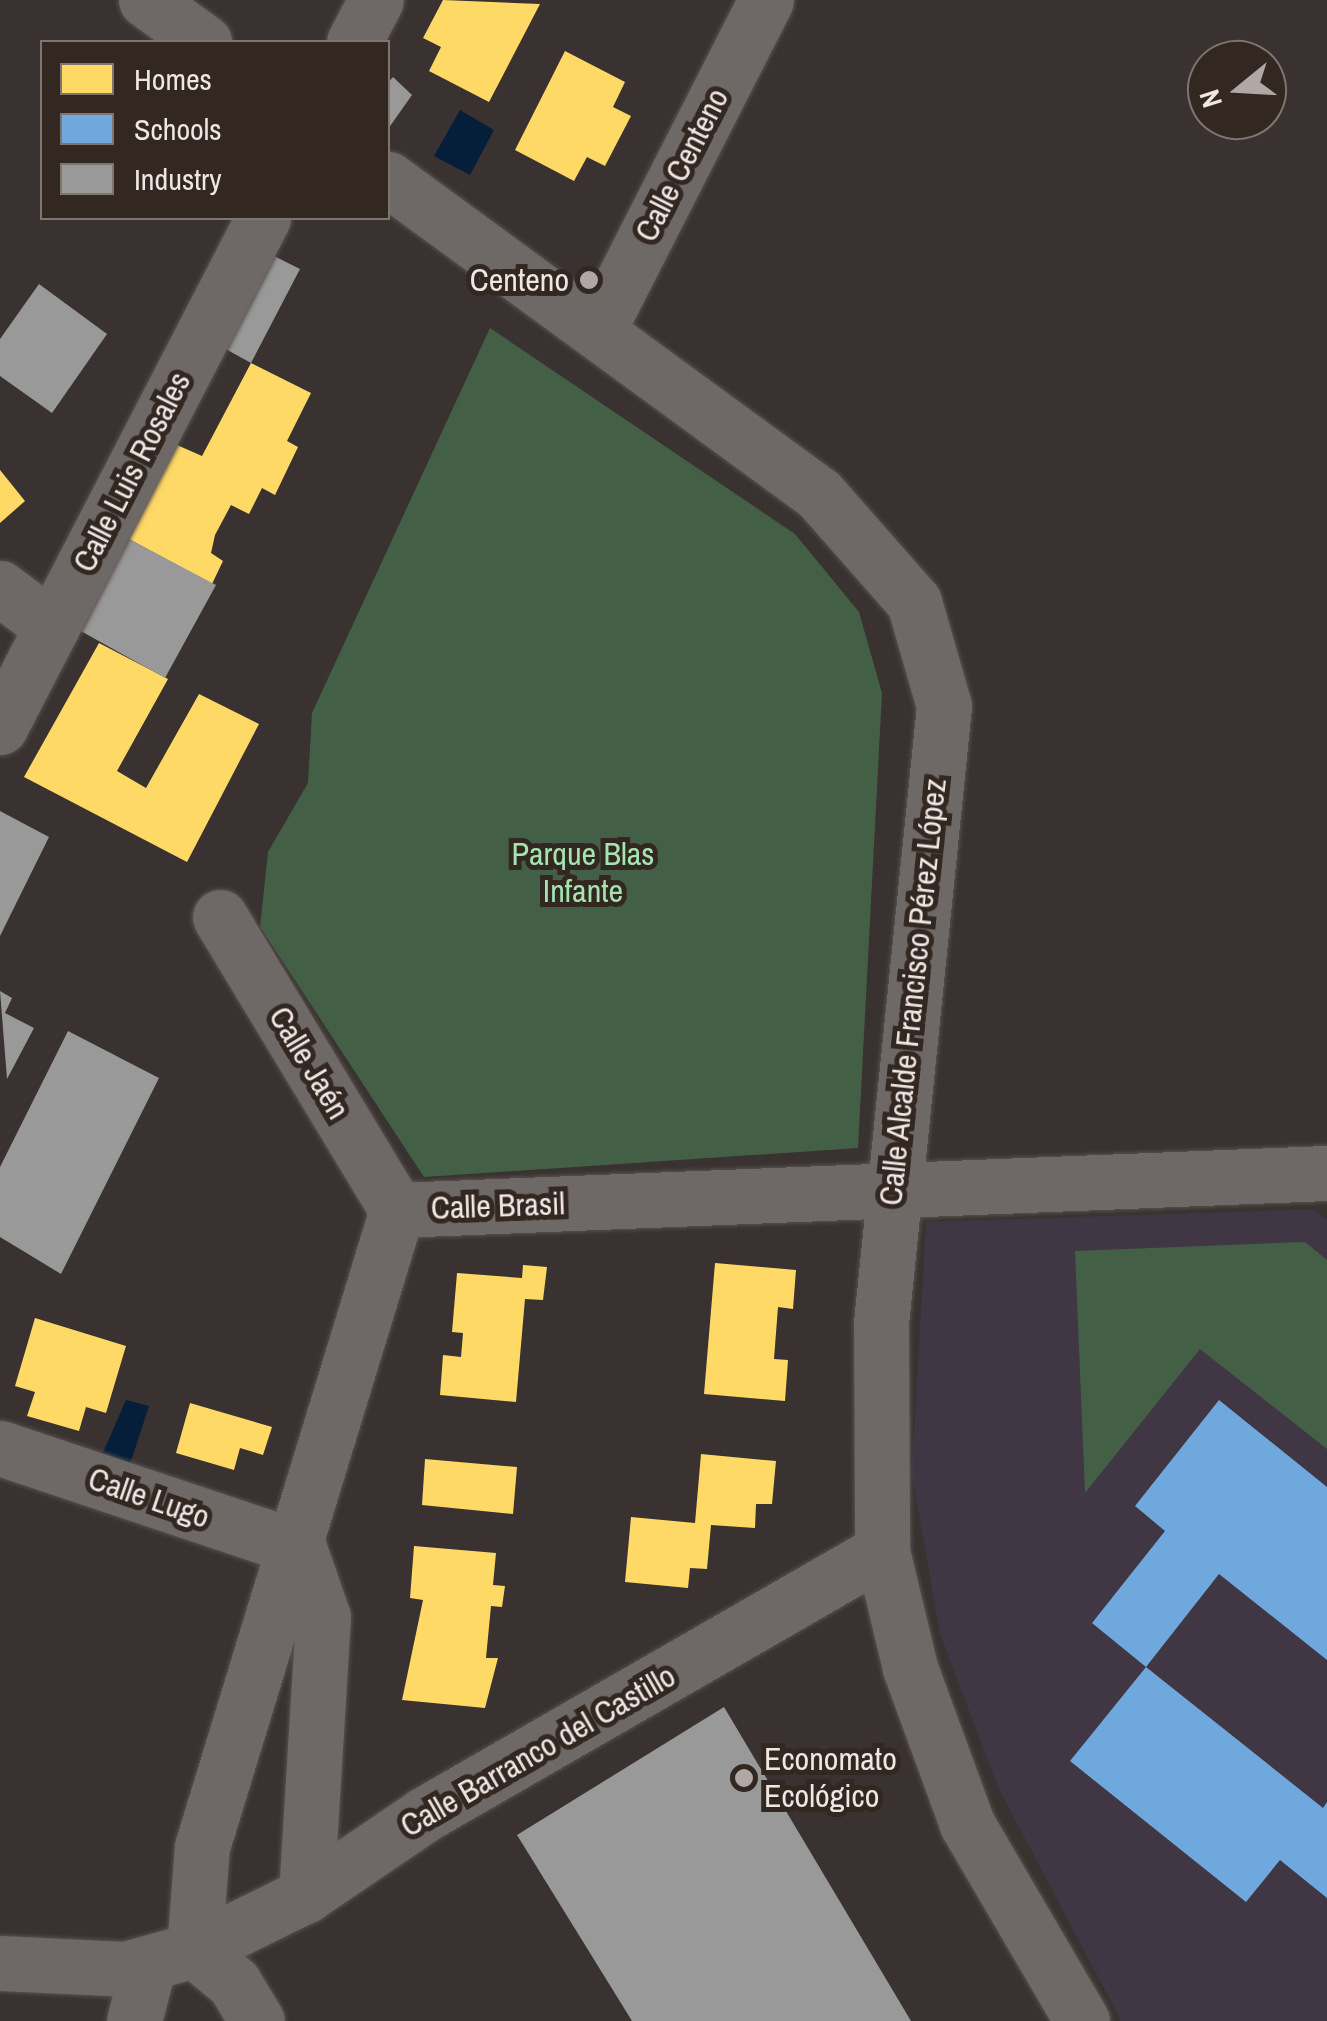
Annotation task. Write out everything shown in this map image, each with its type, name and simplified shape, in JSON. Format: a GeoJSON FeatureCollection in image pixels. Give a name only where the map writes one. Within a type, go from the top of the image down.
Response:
{"type":"FeatureCollection","features":[{"type":"Feature","properties":{"kind":"street"},"geometry":{"type":"LineString","coordinates":[[146,0],[201,40]]}},
{"type":"Feature","properties":{"kind":"street"},"geometry":{"type":"LineString","coordinates":[[355,40],[376,0]]}},
{"type":"Feature","properties":{"kind":"street","name":"Calle Centeno"},"geometry":{"type":"LineString","coordinates":[[598,330],[766,0]]}},
{"type":"Feature","properties":{"kind":"street","name":"Calle Alcalde Francisco Pérez López"},"geometry":{"type":"LineString","coordinates":[[390,180],[819,494],[914,602],[944,706],[891,1194],[882,1552],[910,1668],[968,1824],[1082,2021]]}},
{"type":"Feature","properties":{"kind":"street","name":"Calle Luis Rosales"},"geometry":{"type":"LineString","coordinates":[[0,726],[262,220]]}},
{"type":"Feature","properties":{"kind":"street"},"geometry":{"type":"LineString","coordinates":[[0,588],[52,627]]}},
{"type":"Feature","properties":{"kind":"street","name":"Calle Jaén"},"geometry":{"type":"LineString","coordinates":[[220,917],[397,1210]]}},
{"type":"Feature","properties":{"kind":"street","name":"Calle Brasil"},"geometry":{"type":"LineString","coordinates":[[134,2021],[172,1956],[202,1848],[299,1548],[397,1210],[891,1194],[1327,1173]]}},
{"type":"Feature","properties":{"kind":"street","name":"Calle Lugo"},"geometry":{"type":"LineString","coordinates":[[0,1448],[299,1548]]}},
{"type":"Feature","properties":{"kind":"street"},"geometry":{"type":"LineString","coordinates":[[299,1548],[323,1617],[306,1896]]}},
{"type":"Feature","properties":{"kind":"street","name":"Calle Barranco del Castillo"},"geometry":{"type":"LineString","coordinates":[[172,1956],[306,1896],[425,1814],[882,1552]]}},
{"type":"Feature","properties":{"kind":"street"},"geometry":{"type":"LineString","coordinates":[[0,1963],[172,1956],[234,1983],[257,2021]]}},
{"type":"Feature","properties":{"kind":"shaded area"},"geometry":{"type":"Polygon","coordinates":[[[1313,1209],[1327,1220],[1327,2021],[1121,2021],[998,1787],[940,1634],[912,1474],[926,1222],[1313,1209]]]}},
{"type":"Feature","properties":{"kind":"green space","name":"Parque Blas Infante"},"geometry":{"type":"Polygon","coordinates":[[[490,328],[795,534],[859,612],[882,693],[858,1148],[424,1177],[260,927],[268,852],[308,783],[312,713],[490,328]]]}},
{"type":"Feature","properties":{"kind":"green space"},"geometry":{"type":"Polygon","coordinates":[[[1305,1242],[1327,1260],[1327,1449],[1200,1349],[1085,1493],[1075,1251],[1305,1242]]]}},
{"type":"Feature","properties":{"kind":"water"},"geometry":{"type":"Polygon","coordinates":[[[460,110],[494,130],[470,175],[434,156],[460,110]]]}},
{"type":"Feature","properties":{"kind":"water"},"geometry":{"type":"Polygon","coordinates":[[[126,1400],[149,1406],[130,1464],[102,1455],[126,1400]]]}},
{"type":"Feature","properties":{"kind":"building: Homes"},"geometry":{"type":"Polygon","coordinates":[[[443,0],[540,4],[489,102],[429,71],[441,47],[423,38],[443,0]]]}},
{"type":"Feature","properties":{"kind":"building: Homes"},"geometry":{"type":"Polygon","coordinates":[[[565,51],[625,82],[613,107],[631,116],[605,166],[587,157],[574,181],[515,150],[565,51]]]}},
{"type":"Feature","properties":{"kind":"building: Homes"},"geometry":{"type":"Polygon","coordinates":[[[251,363],[311,393],[287,441],[298,447],[275,495],[262,488],[249,514],[231,505],[215,535],[211,553],[223,561],[212,584],[129,539],[177,445],[202,456],[251,363]]]}},
{"type":"Feature","properties":{"kind":"building: Homes"},"geometry":{"type":"Polygon","coordinates":[[[0,470],[25,501],[0,523],[0,470]]]}},
{"type":"Feature","properties":{"kind":"building: Homes"},"geometry":{"type":"Polygon","coordinates":[[[99,643],[168,679],[117,771],[146,788],[199,694],[259,724],[187,862],[24,777],[99,643]]]}},
{"type":"Feature","properties":{"kind":"building: Homes"},"geometry":{"type":"Polygon","coordinates":[[[715,1263],[796,1270],[793,1309],[778,1307],[774,1359],[788,1360],[785,1401],[704,1394],[715,1263]]]}},
{"type":"Feature","properties":{"kind":"building: Homes"},"geometry":{"type":"Polygon","coordinates":[[[523,1265],[547,1267],[543,1300],[525,1299],[516,1402],[440,1395],[443,1355],[461,1357],[463,1333],[452,1332],[457,1273],[522,1278],[523,1265]]]}},
{"type":"Feature","properties":{"kind":"building: Homes"},"geometry":{"type":"Polygon","coordinates":[[[35,1318],[126,1346],[106,1413],[86,1407],[79,1431],[27,1416],[35,1392],[15,1386],[35,1318]]]}},
{"type":"Feature","properties":{"kind":"building: Homes"},"geometry":{"type":"Polygon","coordinates":[[[190,1403],[272,1427],[263,1455],[240,1448],[234,1470],[176,1453],[190,1403]]]}},
{"type":"Feature","properties":{"kind":"building: Homes"},"geometry":{"type":"Polygon","coordinates":[[[701,1454],[776,1461],[772,1504],[756,1504],[755,1528],[711,1525],[707,1569],[690,1568],[688,1588],[625,1582],[631,1517],[695,1523],[701,1454]]]}},
{"type":"Feature","properties":{"kind":"building: Homes"},"geometry":{"type":"Polygon","coordinates":[[[425,1459],[517,1467],[513,1514],[422,1505],[425,1459]]]}},
{"type":"Feature","properties":{"kind":"building: Homes"},"geometry":{"type":"Polygon","coordinates":[[[414,1546],[496,1553],[493,1585],[505,1586],[502,1607],[491,1606],[486,1658],[498,1658],[485,1708],[402,1700],[423,1600],[410,1598],[414,1546]]]}},
{"type":"Feature","properties":{"kind":"building: Schools"},"geometry":{"type":"Polygon","coordinates":[[[1219,1400],[1327,1487],[1327,1660],[1219,1574],[1146,1667],[1092,1623],[1165,1531],[1135,1506],[1219,1400]]]}},
{"type":"Feature","properties":{"kind":"building: Schools"},"geometry":{"type":"Polygon","coordinates":[[[1146,1667],[1323,1808],[1327,1802],[1327,1898],[1280,1860],[1246,1902],[1070,1761],[1146,1667]]]}},
{"type":"Feature","properties":{"kind":"building: Industry"},"geometry":{"type":"Polygon","coordinates":[[[393,77],[412,95],[390,126],[393,77]]]}},
{"type":"Feature","properties":{"kind":"building: Industry"},"geometry":{"type":"Polygon","coordinates":[[[270,254],[300,269],[251,363],[222,347],[270,254]]]}},
{"type":"Feature","properties":{"kind":"building: Industry"},"geometry":{"type":"Polygon","coordinates":[[[39,284],[107,334],[52,413],[0,376],[0,339],[39,284]]]}},
{"type":"Feature","properties":{"kind":"building: Industry"},"geometry":{"type":"Polygon","coordinates":[[[129,539],[216,585],[165,678],[79,630],[129,539]]]}},
{"type":"Feature","properties":{"kind":"building: Industry"},"geometry":{"type":"Polygon","coordinates":[[[0,811],[49,837],[0,936],[0,811]]]}},
{"type":"Feature","properties":{"kind":"building: Industry"},"geometry":{"type":"Polygon","coordinates":[[[0,991],[12,998],[5,1013],[34,1028],[7,1079],[0,991]]]}},
{"type":"Feature","properties":{"kind":"building: Industry"},"geometry":{"type":"Polygon","coordinates":[[[68,1031],[159,1078],[61,1274],[0,1237],[0,1167],[68,1031]]]}},
{"type":"Feature","properties":{"kind":"building: Industry"},"geometry":{"type":"Polygon","coordinates":[[[724,1707],[911,2021],[632,2021],[517,1835],[724,1707]]]}},
{"type":"Feature","properties":{"kind":"place","name":"Centeno"},"geometry":{"type":"Point","coordinates":[589,280]}},
{"type":"Feature","properties":{"kind":"place","name":"Economato Ecológico"},"geometry":{"type":"Point","coordinates":[744,1778]}}]}
